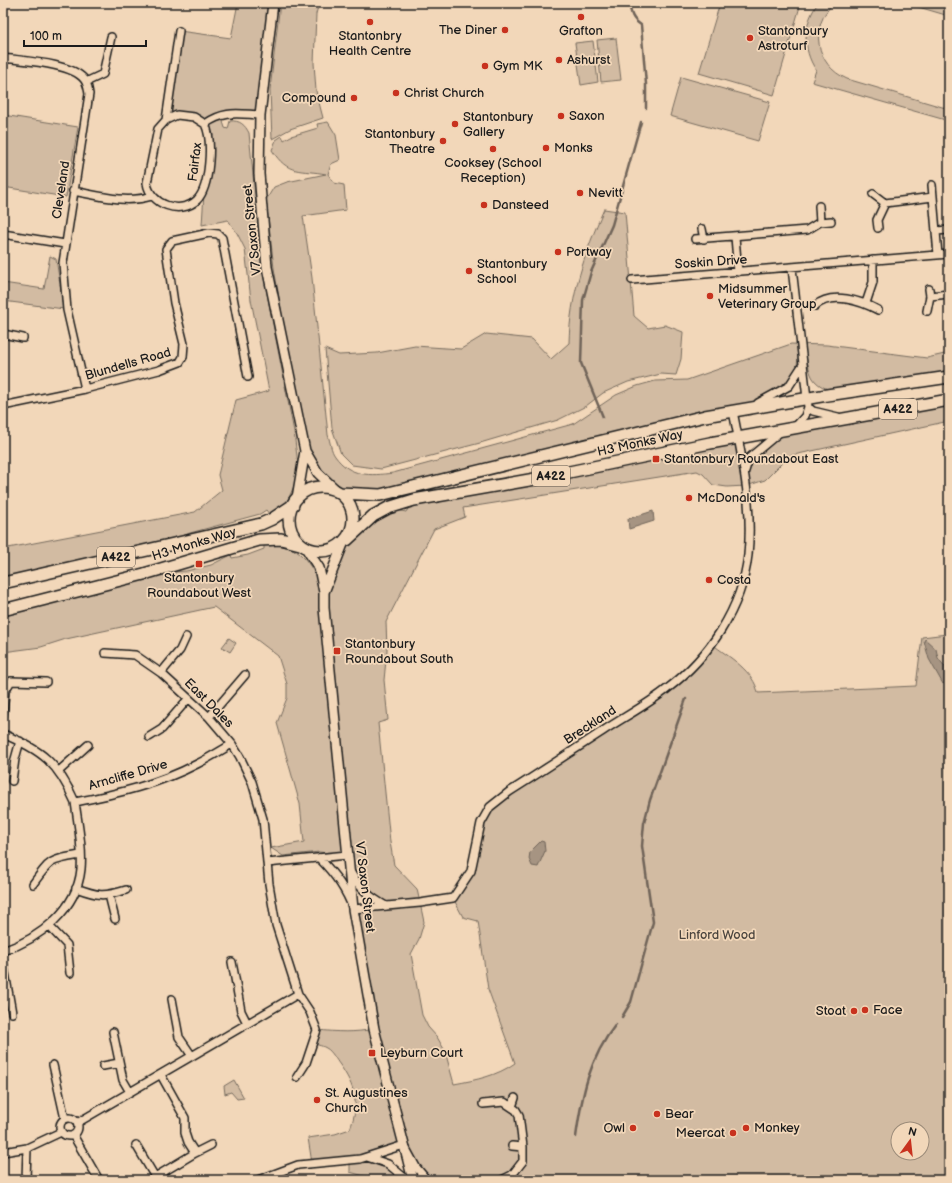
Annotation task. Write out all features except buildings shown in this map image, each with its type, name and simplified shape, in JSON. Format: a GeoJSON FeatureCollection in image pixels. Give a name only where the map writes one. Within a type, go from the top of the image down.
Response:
{"type":"FeatureCollection","features":[{"type":"Feature","properties":{"kind":"main road","name":"H3 Monks Way"},"geometry":{"type":"LineString","coordinates":[[338,492],[360,495],[386,494],[733,410],[807,403],[949,376]]}},
{"type":"Feature","properties":{"kind":"main road","name":"H3 Monks Way"},"geometry":{"type":"LineString","coordinates":[[345,542],[373,516],[388,508],[414,500],[535,479],[738,437],[949,400]]}},
{"type":"Feature","properties":{"kind":"main road","name":"A422"},"geometry":{"type":"LineString","coordinates":[[295,501],[306,491],[316,488],[327,488],[338,492]]}},
{"type":"Feature","properties":{"kind":"main road"},"geometry":{"type":"LineString","coordinates":[[338,492],[349,502],[354,515],[353,528],[345,542]]}},
{"type":"Feature","properties":{"kind":"main road","name":"H3 Monks Way"},"geometry":{"type":"LineString","coordinates":[[3,583],[261,524],[272,519],[295,501]]}},
{"type":"Feature","properties":{"kind":"main road"},"geometry":{"type":"LineString","coordinates":[[295,501],[289,515],[290,526],[294,536],[303,546]]}},
{"type":"Feature","properties":{"kind":"main road","name":"H3 Monks Way"},"geometry":{"type":"LineString","coordinates":[[3,610],[144,574],[229,548],[265,539],[281,539],[303,546]]}},
{"type":"Feature","properties":{"kind":"main road","name":"A422"},"geometry":{"type":"LineString","coordinates":[[303,546],[315,551],[325,552],[335,549],[345,542]]}},
{"type":"Feature","properties":{"kind":"street","name":"V7 Saxon Street"},"geometry":{"type":"LineString","coordinates":[[273,3],[259,131],[259,162],[267,267],[305,451],[318,473],[338,492]]}},
{"type":"Feature","properties":{"kind":"street"},"geometry":{"type":"LineString","coordinates":[[73,191],[122,200],[134,200],[152,196],[148,190],[147,183],[154,142],[158,129],[166,120],[179,31]]}},
{"type":"Feature","properties":{"kind":"street"},"geometry":{"type":"LineString","coordinates":[[3,58],[67,68],[77,73],[86,82],[103,74],[111,36]]}},
{"type":"Feature","properties":{"kind":"street","name":"Cleveland"},"geometry":{"type":"LineString","coordinates":[[85,389],[64,288],[63,263],[88,94],[86,82]]}},
{"type":"Feature","properties":{"kind":"street","name":"Fairfax"},"geometry":{"type":"LineString","coordinates":[[205,124],[216,116],[228,113],[260,115]]}},
{"type":"Feature","properties":{"kind":"street","name":"Fairfax"},"geometry":{"type":"LineString","coordinates":[[152,196],[156,201],[172,207],[190,204],[201,195],[206,179],[210,142],[205,124],[194,116],[185,115],[177,115],[166,120]]}},
{"type":"Feature","properties":{"kind":"street"},"geometry":{"type":"LineString","coordinates":[[932,185],[938,255]]}},
{"type":"Feature","properties":{"kind":"street"},"geometry":{"type":"LineString","coordinates":[[873,194],[885,203],[933,197]]}},
{"type":"Feature","properties":{"kind":"street"},"geometry":{"type":"LineString","coordinates":[[878,228],[877,220],[885,203]]}},
{"type":"Feature","properties":{"kind":"street"},"geometry":{"type":"LineString","coordinates":[[818,206],[820,222]]}},
{"type":"Feature","properties":{"kind":"street"},"geometry":{"type":"LineString","coordinates":[[695,239],[735,237],[806,230],[820,222],[831,221]]}},
{"type":"Feature","properties":{"kind":"street"},"geometry":{"type":"LineString","coordinates":[[702,229],[704,239]]}},
{"type":"Feature","properties":{"kind":"street"},"geometry":{"type":"LineString","coordinates":[[936,231],[949,230]]}},
{"type":"Feature","properties":{"kind":"street","name":"Blundells Road"},"geometry":{"type":"LineString","coordinates":[[3,406],[85,389],[165,368],[180,362],[183,357],[184,344],[174,303],[166,249],[172,241],[209,233],[218,234],[222,238],[248,377]]}},
{"type":"Feature","properties":{"kind":"street"},"geometry":{"type":"LineString","coordinates":[[3,234],[66,244]]}},
{"type":"Feature","properties":{"kind":"street"},"geometry":{"type":"LineString","coordinates":[[735,237],[738,272]]}},
{"type":"Feature","properties":{"kind":"street","name":"Soskin Drive"},"geometry":{"type":"LineString","coordinates":[[632,280],[949,254]]}},
{"type":"Feature","properties":{"kind":"street"},"geometry":{"type":"LineString","coordinates":[[866,304],[873,282],[873,260]]}},
{"type":"Feature","properties":{"kind":"street"},"geometry":{"type":"LineString","coordinates":[[792,268],[807,403],[805,416],[795,427]]}},
{"type":"Feature","properties":{"kind":"street"},"geometry":{"type":"LineString","coordinates":[[927,311],[930,292],[949,294]]}},
{"type":"Feature","properties":{"kind":"street"},"geometry":{"type":"LineString","coordinates":[[816,303],[832,299],[843,299],[866,304],[878,310]]}},
{"type":"Feature","properties":{"kind":"street"},"geometry":{"type":"LineString","coordinates":[[3,334],[23,338]]}},
{"type":"Feature","properties":{"kind":"street"},"geometry":{"type":"LineString","coordinates":[[748,408],[773,396],[789,386],[802,366]]}},
{"type":"Feature","properties":{"kind":"street"},"geometry":{"type":"LineString","coordinates":[[807,403],[812,411],[846,418]]}},
{"type":"Feature","properties":{"kind":"street","name":"Breckland"},"geometry":{"type":"LineString","coordinates":[[353,909],[453,898],[471,871],[481,823],[490,807],[509,792],[667,689],[707,652],[721,631],[733,607],[748,556],[749,505],[733,410]]}},
{"type":"Feature","properties":{"kind":"street"},"geometry":{"type":"LineString","coordinates":[[744,472],[750,458],[783,430]]}},
{"type":"Feature","properties":{"kind":"street","name":"V7 Saxon Street"},"geometry":{"type":"LineString","coordinates":[[295,501],[305,451]]}},
{"type":"Feature","properties":{"kind":"street","name":"V7 Saxon Street"},"geometry":{"type":"LineString","coordinates":[[324,596],[345,542]]}},
{"type":"Feature","properties":{"kind":"street","name":"V7 Saxon Street"},"geometry":{"type":"LineString","coordinates":[[303,546],[319,568],[324,596],[353,909],[372,1016],[387,1083],[414,1180]]}},
{"type":"Feature","properties":{"kind":"street"},"geometry":{"type":"LineString","coordinates":[[161,673],[180,650],[186,637]]}},
{"type":"Feature","properties":{"kind":"street","name":"East Dales"},"geometry":{"type":"LineString","coordinates":[[105,653],[136,655],[161,673],[209,717],[232,744],[252,782],[263,819],[267,863],[276,925],[298,994],[310,1012],[317,1030],[306,1063],[297,1077]]}},
{"type":"Feature","properties":{"kind":"street"},"geometry":{"type":"LineString","coordinates":[[209,717],[245,675]]}},
{"type":"Feature","properties":{"kind":"street"},"geometry":{"type":"LineString","coordinates":[[3,715],[5,691],[11,681],[46,682]]}},
{"type":"Feature","properties":{"kind":"street"},"geometry":{"type":"LineString","coordinates":[[149,736],[162,729],[188,699]]}},
{"type":"Feature","properties":{"kind":"street"},"geometry":{"type":"LineString","coordinates":[[3,734],[42,753],[59,771],[75,802]]}},
{"type":"Feature","properties":{"kind":"street"},"geometry":{"type":"LineString","coordinates":[[12,781],[15,759],[20,741]]}},
{"type":"Feature","properties":{"kind":"street","name":"Arncliffe Drive"},"geometry":{"type":"LineString","coordinates":[[3,951],[22,944],[50,926],[65,907],[76,888],[81,870],[81,854],[75,802],[130,790],[176,774],[232,744]]}},
{"type":"Feature","properties":{"kind":"street"},"geometry":{"type":"LineString","coordinates":[[59,771],[88,745]]}},
{"type":"Feature","properties":{"kind":"street"},"geometry":{"type":"LineString","coordinates":[[33,884],[49,863],[59,858],[81,854]]}},
{"type":"Feature","properties":{"kind":"street"},"geometry":{"type":"LineString","coordinates":[[267,863],[347,855]]}},
{"type":"Feature","properties":{"kind":"street"},"geometry":{"type":"LineString","coordinates":[[319,858],[340,883],[348,896],[353,909]]}},
{"type":"Feature","properties":{"kind":"street"},"geometry":{"type":"LineString","coordinates":[[349,870],[358,885],[365,892],[386,906]]}},
{"type":"Feature","properties":{"kind":"street"},"geometry":{"type":"LineString","coordinates":[[76,888],[97,896],[110,895],[126,890]]}},
{"type":"Feature","properties":{"kind":"street"},"geometry":{"type":"LineString","coordinates":[[110,895],[115,919]]}},
{"type":"Feature","properties":{"kind":"street"},"geometry":{"type":"LineString","coordinates":[[50,926],[66,945],[70,973]]}},
{"type":"Feature","properties":{"kind":"street"},"geometry":{"type":"LineString","coordinates":[[3,960],[6,991],[12,1013]]}},
{"type":"Feature","properties":{"kind":"street"},"geometry":{"type":"LineString","coordinates":[[232,962],[241,1011],[247,1023]]}},
{"type":"Feature","properties":{"kind":"street"},"geometry":{"type":"LineString","coordinates":[[77,1123],[298,994]]}},
{"type":"Feature","properties":{"kind":"street"},"geometry":{"type":"LineString","coordinates":[[172,999],[179,1037],[192,1056]]}},
{"type":"Feature","properties":{"kind":"street"},"geometry":{"type":"LineString","coordinates":[[113,1032],[122,1080],[130,1092]]}},
{"type":"Feature","properties":{"kind":"street"},"geometry":{"type":"LineString","coordinates":[[103,1066],[119,1062]]}},
{"type":"Feature","properties":{"kind":"street"},"geometry":{"type":"LineString","coordinates":[[53,1065],[65,1119],[60,1126],[65,1135],[73,1135],[77,1131],[77,1123],[73,1119],[65,1119]]}},
{"type":"Feature","properties":{"kind":"street"},"geometry":{"type":"LineString","coordinates":[[161,1075],[185,1118],[185,1133],[188,1142],[195,1153]]}},
{"type":"Feature","properties":{"kind":"street"},"geometry":{"type":"LineString","coordinates":[[512,1107],[516,1098]]}},
{"type":"Feature","properties":{"kind":"street"},"geometry":{"type":"LineString","coordinates":[[482,1104],[504,1102],[512,1107],[519,1115],[523,1147],[523,1161],[512,1175],[502,1180]]}},
{"type":"Feature","properties":{"kind":"street"},"geometry":{"type":"LineString","coordinates":[[3,1152],[27,1148],[62,1132]]}},
{"type":"Feature","properties":{"kind":"street"},"geometry":{"type":"LineString","coordinates":[[73,1135],[99,1180]]}},
{"type":"Feature","properties":{"kind":"street"},"geometry":{"type":"LineString","coordinates":[[136,1145],[155,1177],[211,1145]]}},
{"type":"Feature","properties":{"kind":"street"},"geometry":{"type":"LineString","coordinates":[[258,1180],[298,1165],[367,1157],[404,1145],[416,1167],[427,1180]]}},
{"type":"Feature","properties":{"kind":"street"},"geometry":{"type":"LineString","coordinates":[[512,1146],[523,1147]]}},
{"type":"Feature","properties":{"kind":"street"},"geometry":{"type":"LineString","coordinates":[[26,1180],[27,1148]]}},
{"type":"Feature","properties":{"kind":"street"},"geometry":{"type":"LineString","coordinates":[[367,1157],[388,1164],[407,1180]]}},
{"type":"Feature","properties":{"kind":"green space"},"geometry":{"type":"Polygon","coordinates":[[[238,3],[273,3],[260,115],[221,115],[225,128],[228,129],[230,121],[237,121],[244,125],[249,133],[262,268],[294,432],[298,465],[294,486],[287,502],[270,515],[266,510],[260,514],[190,533],[171,542],[3,583],[3,549],[195,512],[222,490],[218,475],[236,400],[269,391],[251,300],[245,249],[228,220],[202,225],[208,129],[194,116],[166,120],[179,31],[231,38],[238,3]]]}},
{"type":"Feature","properties":{"kind":"green space"},"geometry":{"type":"Polygon","coordinates":[[[280,3],[319,3],[316,14],[314,63],[316,91],[323,118],[290,129],[272,139],[270,90],[280,3]]]}},
{"type":"Feature","properties":{"kind":"green space","name":"Stantonbury Astroturf"},"geometry":{"type":"Polygon","coordinates":[[[720,3],[801,3],[774,95],[699,73],[720,3]]]}},
{"type":"Feature","properties":{"kind":"green space"},"geometry":{"type":"Polygon","coordinates":[[[818,3],[834,3],[826,12],[821,23],[819,44],[822,55],[836,73],[847,79],[949,109],[949,121],[812,82],[816,70],[808,54],[806,36],[809,19],[818,3]]]}},
{"type":"Feature","properties":{"kind":"green space"},"geometry":{"type":"Polygon","coordinates":[[[905,3],[949,3],[949,16],[905,3]]]}},
{"type":"Feature","properties":{"kind":"green space"},"geometry":{"type":"Polygon","coordinates":[[[616,38],[621,80],[601,82],[597,40],[616,38]]]}},
{"type":"Feature","properties":{"kind":"green space"},"geometry":{"type":"Polygon","coordinates":[[[593,41],[598,82],[581,85],[575,43],[593,41]]]}},
{"type":"Feature","properties":{"kind":"green space"},"geometry":{"type":"Polygon","coordinates":[[[681,77],[770,102],[758,141],[670,116],[681,77]]]}},
{"type":"Feature","properties":{"kind":"green space"},"geometry":{"type":"Polygon","coordinates":[[[3,115],[78,127],[66,197],[3,187],[3,115]]]}},
{"type":"Feature","properties":{"kind":"green space"},"geometry":{"type":"Polygon","coordinates":[[[328,122],[336,135],[340,160],[331,164],[328,174],[334,183],[344,185],[346,210],[303,216],[312,278],[328,435],[334,454],[347,468],[361,474],[376,475],[393,473],[573,424],[616,395],[637,386],[655,381],[687,380],[791,344],[800,344],[795,379],[748,408],[380,495],[340,493],[305,451],[274,268],[266,200],[274,187],[287,182],[326,174],[290,168],[278,158],[272,150],[276,140],[282,136],[284,140],[291,136],[318,128],[317,124],[328,122]]]}},
{"type":"Feature","properties":{"kind":"green space"},"geometry":{"type":"Polygon","coordinates":[[[604,209],[625,212],[634,316],[648,328],[665,325],[683,332],[681,359],[676,375],[661,374],[628,382],[603,393],[586,406],[558,420],[480,443],[381,469],[352,465],[341,454],[332,428],[325,349],[339,355],[377,353],[415,346],[461,349],[486,334],[532,339],[551,359],[569,343],[572,308],[580,274],[604,209]]]}},
{"type":"Feature","properties":{"kind":"green space"},"geometry":{"type":"Polygon","coordinates":[[[50,256],[56,259],[64,309],[3,301],[3,283],[44,289],[50,256]]]}},
{"type":"Feature","properties":{"kind":"green space"},"geometry":{"type":"Polygon","coordinates":[[[800,344],[827,345],[927,358],[949,353],[949,376],[831,390],[822,387],[812,377],[804,351],[800,344]]]}},
{"type":"Feature","properties":{"kind":"green space","name":"Linford Wood"},"geometry":{"type":"Polygon","coordinates":[[[949,400],[949,421],[789,456],[765,480],[746,486],[727,487],[713,485],[703,474],[697,471],[463,508],[465,517],[434,529],[386,622],[387,650],[384,680],[388,720],[378,723],[390,842],[394,865],[417,889],[424,922],[419,939],[411,954],[422,1015],[428,1027],[437,1037],[445,1051],[454,1084],[494,1074],[515,1063],[488,989],[478,921],[463,917],[453,898],[471,871],[476,842],[490,807],[667,689],[712,644],[733,659],[746,671],[756,685],[758,693],[916,686],[922,637],[947,634],[949,621],[949,1180],[427,1180],[404,1145],[368,1157],[388,1164],[407,1180],[378,1180],[350,1172],[350,1161],[312,1163],[308,1138],[335,1134],[350,1129],[355,1111],[352,1088],[345,1073],[330,1051],[322,1046],[314,1044],[317,1030],[346,1032],[374,1029],[353,909],[385,906],[358,885],[346,855],[319,852],[283,856],[271,848],[304,842],[300,804],[277,723],[287,698],[287,684],[278,656],[214,607],[66,639],[41,647],[3,652],[3,610],[144,574],[186,571],[211,565],[231,555],[232,558],[248,555],[264,549],[264,545],[287,547],[302,556],[308,563],[324,591],[343,544],[388,508],[406,512],[414,500],[738,437],[744,470],[749,458],[783,430],[949,400]]]}},
{"type":"Feature","properties":{"kind":"green space"},"geometry":{"type":"Polygon","coordinates":[[[229,638],[236,643],[230,652],[222,647],[229,638]]]}},
{"type":"Feature","properties":{"kind":"green space"},"geometry":{"type":"Polygon","coordinates":[[[234,1080],[244,1098],[237,1099],[231,1092],[225,1094],[224,1086],[234,1080]]]}},
{"type":"Feature","properties":{"kind":"shaded area"},"geometry":{"type":"Polygon","coordinates":[[[653,511],[654,521],[629,529],[628,519],[653,511]]]}},
{"type":"Feature","properties":{"kind":"shaded area"},"geometry":{"type":"Polygon","coordinates":[[[925,639],[936,649],[938,658],[949,672],[949,680],[943,684],[929,659],[924,641],[925,639]]]}},
{"type":"Feature","properties":{"kind":"shaded area"},"geometry":{"type":"Polygon","coordinates":[[[541,841],[544,842],[545,851],[538,867],[532,866],[529,859],[530,852],[541,841]]]}},
{"type":"Feature","properties":{"kind":"waterway"},"geometry":{"type":"LineString","coordinates":[[629,3],[632,16],[641,25],[646,84],[646,108]]}},
{"type":"Feature","properties":{"kind":"waterway"},"geometry":{"type":"LineString","coordinates":[[603,417],[581,363],[583,300],[591,272],[612,225],[641,122]]}},
{"type":"Feature","properties":{"kind":"waterway"},"geometry":{"type":"LineString","coordinates":[[622,1017],[631,1002],[653,922],[642,846],[644,823],[650,800],[686,699]]}},
{"type":"Feature","properties":{"kind":"waterway"},"geometry":{"type":"LineString","coordinates":[[576,1137],[581,1106],[588,1078],[599,1050],[616,1024]]}},
{"type":"Feature","properties":{"kind":"place","name":"Grafton"},"geometry":{"type":"Point","coordinates":[581,17]}},
{"type":"Feature","properties":{"kind":"place","name":"Stantonbry Health Centre"},"geometry":{"type":"Point","coordinates":[370,22]}},
{"type":"Feature","properties":{"kind":"place","name":"The Diner"},"geometry":{"type":"Point","coordinates":[505,30]}},
{"type":"Feature","properties":{"kind":"place","name":"Stantonbury Astroturf"},"geometry":{"type":"Point","coordinates":[750,38]}},
{"type":"Feature","properties":{"kind":"place","name":"Ashurst"},"geometry":{"type":"Point","coordinates":[559,60]}},
{"type":"Feature","properties":{"kind":"place","name":"Gym MK"},"geometry":{"type":"Point","coordinates":[485,66]}},
{"type":"Feature","properties":{"kind":"place","name":"Christ Church"},"geometry":{"type":"Point","coordinates":[396,93]}},
{"type":"Feature","properties":{"kind":"place","name":"Compound"},"geometry":{"type":"Point","coordinates":[354,98]}},
{"type":"Feature","properties":{"kind":"place","name":"Saxon"},"geometry":{"type":"Point","coordinates":[561,116]}},
{"type":"Feature","properties":{"kind":"place","name":"Stantonbury Gallery"},"geometry":{"type":"Point","coordinates":[455,124]}},
{"type":"Feature","properties":{"kind":"place","name":"Stantonbury Theatre"},"geometry":{"type":"Point","coordinates":[443,141]}},
{"type":"Feature","properties":{"kind":"place","name":"Monks"},"geometry":{"type":"Point","coordinates":[546,148]}},
{"type":"Feature","properties":{"kind":"place","name":"Cooksey (School Reception)"},"geometry":{"type":"Point","coordinates":[493,149]}},
{"type":"Feature","properties":{"kind":"place","name":"Nevitt"},"geometry":{"type":"Point","coordinates":[580,193]}},
{"type":"Feature","properties":{"kind":"place","name":"Dansteed"},"geometry":{"type":"Point","coordinates":[484,205]}},
{"type":"Feature","properties":{"kind":"place","name":"Portway"},"geometry":{"type":"Point","coordinates":[558,252]}},
{"type":"Feature","properties":{"kind":"place","name":"Stantonbury School"},"geometry":{"type":"Point","coordinates":[469,271]}},
{"type":"Feature","properties":{"kind":"place","name":"Midsummer Veterinary Group"},"geometry":{"type":"Point","coordinates":[710,296]}},
{"type":"Feature","properties":{"kind":"place","name":"Stantonbury Roundabout East"},"geometry":{"type":"Point","coordinates":[656,459]}},
{"type":"Feature","properties":{"kind":"place","name":"McDonald's"},"geometry":{"type":"Point","coordinates":[689,498]}},
{"type":"Feature","properties":{"kind":"place","name":"Stantonbury Roundabout West"},"geometry":{"type":"Point","coordinates":[199,564]}},
{"type":"Feature","properties":{"kind":"place","name":"Costa"},"geometry":{"type":"Point","coordinates":[709,580]}},
{"type":"Feature","properties":{"kind":"place","name":"Stantonbury Roundabout South"},"geometry":{"type":"Point","coordinates":[337,651]}},
{"type":"Feature","properties":{"kind":"place","name":"Face"},"geometry":{"type":"Point","coordinates":[865,1010]}},
{"type":"Feature","properties":{"kind":"place","name":"Stoat"},"geometry":{"type":"Point","coordinates":[854,1011]}},
{"type":"Feature","properties":{"kind":"place","name":"Leyburn Court"},"geometry":{"type":"Point","coordinates":[372,1053]}},
{"type":"Feature","properties":{"kind":"place","name":"St. Augustines Church"},"geometry":{"type":"Point","coordinates":[317,1100]}},
{"type":"Feature","properties":{"kind":"place","name":"Bear"},"geometry":{"type":"Point","coordinates":[657,1114]}},
{"type":"Feature","properties":{"kind":"place","name":"Owl"},"geometry":{"type":"Point","coordinates":[633,1128]}},
{"type":"Feature","properties":{"kind":"place","name":"Monkey"},"geometry":{"type":"Point","coordinates":[746,1128]}},
{"type":"Feature","properties":{"kind":"place","name":"Meercat"},"geometry":{"type":"Point","coordinates":[733,1133]}}]}
